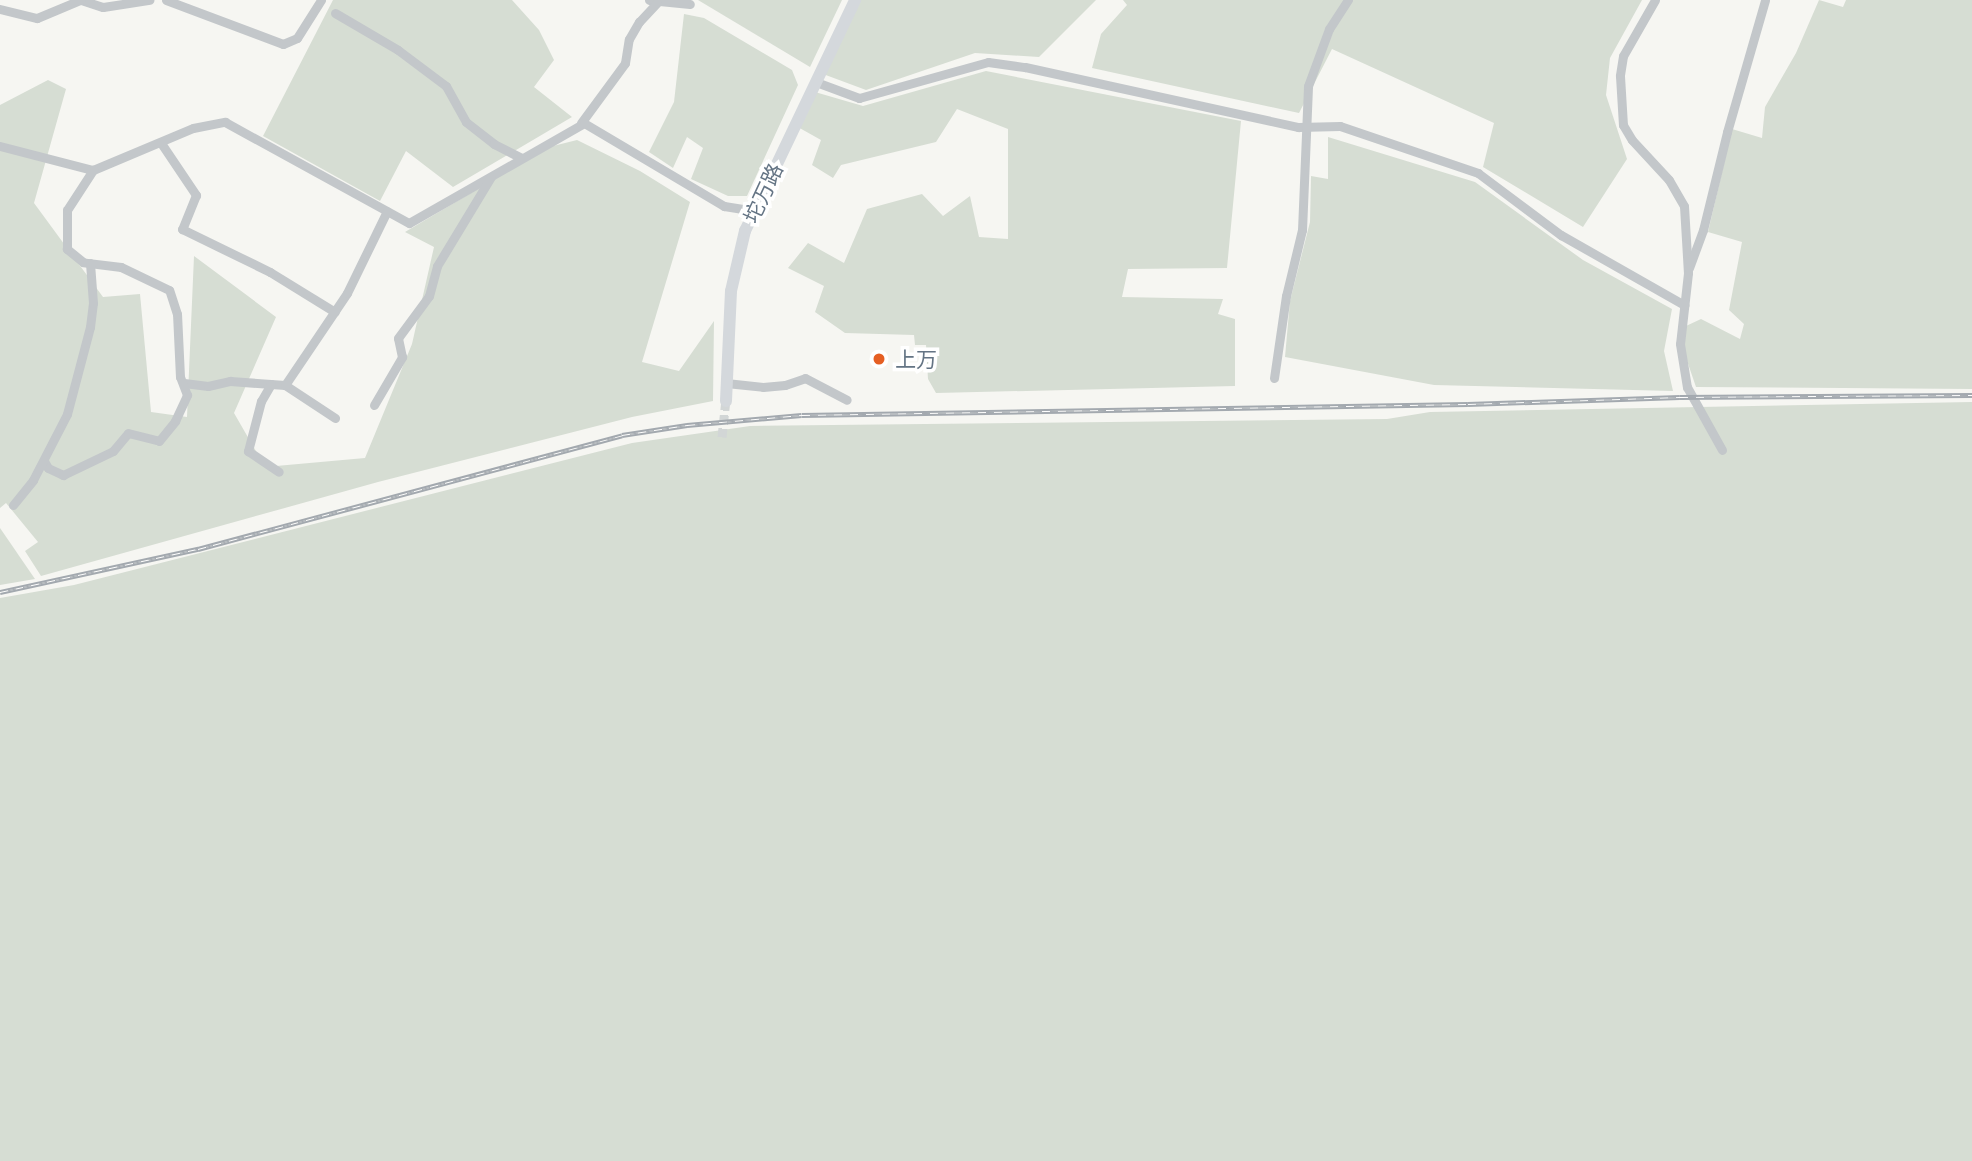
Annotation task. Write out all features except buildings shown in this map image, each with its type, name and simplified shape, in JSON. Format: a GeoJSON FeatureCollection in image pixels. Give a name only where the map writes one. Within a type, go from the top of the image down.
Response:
{"type":"FeatureCollection","features":[{"type":"Feature","properties":{"kind":"main road","name":"坨万路"},"geometry":{"type":"LineString","coordinates":[[726,401],[733,275],[754,211],[855,0]]}},
{"type":"Feature","properties":{"kind":"street"},"geometry":{"type":"LineString","coordinates":[[0,9],[37,18],[80,0],[103,7],[149,0]]}},
{"type":"Feature","properties":{"kind":"street"},"geometry":{"type":"LineString","coordinates":[[166,0],[283,44],[297,38],[320,0]]}},
{"type":"Feature","properties":{"kind":"street"},"geometry":{"type":"LineString","coordinates":[[1274,378],[1286,296],[1302,230],[1308,86],[1329,29],[1348,0]]}},
{"type":"Feature","properties":{"kind":"street"},"geometry":{"type":"LineString","coordinates":[[1655,0],[1623,56],[1620,76],[1623,125],[1669,180],[1684,206],[1688,273],[1679,344],[1687,387],[1722,450]]}},
{"type":"Feature","properties":{"kind":"street"},"geometry":{"type":"LineString","coordinates":[[1688,273],[1703,230],[1727,132],[1765,0]]}},
{"type":"Feature","properties":{"kind":"street"},"geometry":{"type":"LineString","coordinates":[[44,461],[48,468],[63,475],[113,451],[128,433],[159,441],[175,421],[187,395],[180,377],[177,314],[169,290],[121,267],[90,263],[72,256],[67,249],[67,209],[93,170],[192,128],[225,122],[409,223],[581,123],[625,64],[629,39],[653,1],[690,4]]}},
{"type":"Feature","properties":{"kind":"street"},"geometry":{"type":"LineString","coordinates":[[335,13],[398,50],[446,86],[466,122],[494,144],[521,158]]}},
{"type":"Feature","properties":{"kind":"street"},"geometry":{"type":"LineString","coordinates":[[816,82],[859,98],[988,62],[1024,66],[1297,127],[1340,126],[1478,173],[1561,234],[1684,305]]}},
{"type":"Feature","properties":{"kind":"street"},"geometry":{"type":"LineString","coordinates":[[581,123],[724,206],[754,211]]}},
{"type":"Feature","properties":{"kind":"street"},"geometry":{"type":"LineString","coordinates":[[161,143],[196,195],[182,229],[271,272],[335,312]]}},
{"type":"Feature","properties":{"kind":"street"},"geometry":{"type":"LineString","coordinates":[[0,146],[93,170]]}},
{"type":"Feature","properties":{"kind":"street"},"geometry":{"type":"LineString","coordinates":[[374,405],[402,357],[398,338],[429,296],[438,266],[492,175]]}},
{"type":"Feature","properties":{"kind":"street"},"geometry":{"type":"LineString","coordinates":[[285,385],[347,293],[387,211]]}},
{"type":"Feature","properties":{"kind":"street"},"geometry":{"type":"LineString","coordinates":[[13,505],[44,461],[67,414],[90,327],[93,303],[90,263]]}},
{"type":"Feature","properties":{"kind":"street"},"geometry":{"type":"LineString","coordinates":[[726,383],[763,387],[785,385],[805,378],[847,400]]}},
{"type":"Feature","properties":{"kind":"street"},"geometry":{"type":"LineString","coordinates":[[184,383],[208,386],[230,381],[285,385],[335,418]]}},
{"type":"Feature","properties":{"kind":"street"},"geometry":{"type":"LineString","coordinates":[[271,384],[261,401],[248,452],[279,472]]}},
{"type":"Feature","properties":{"kind":"shaded area"},"geometry":{"type":"Polygon","coordinates":[[[333,0],[512,0],[539,30],[554,60],[534,87],[572,117],[453,187],[406,151],[380,201],[263,136],[333,0]]]}},
{"type":"Feature","properties":{"kind":"shaded area"},"geometry":{"type":"Polygon","coordinates":[[[698,0],[842,0],[810,67],[698,0]]]}},
{"type":"Feature","properties":{"kind":"shaded area"},"geometry":{"type":"Polygon","coordinates":[[[859,0],[1096,0],[1039,57],[975,53],[866,90],[823,74],[859,0]]]}},
{"type":"Feature","properties":{"kind":"shaded area"},"geometry":{"type":"Polygon","coordinates":[[[1123,0],[1642,0],[1610,58],[1606,95],[1627,159],[1583,227],[1483,167],[1494,123],[1332,49],[1299,113],[1092,68],[1101,34],[1127,5],[1123,0]]]}},
{"type":"Feature","properties":{"kind":"shaded area"},"geometry":{"type":"Polygon","coordinates":[[[1819,0],[1843,7],[1846,0],[1972,0],[1972,389],[1696,387],[1684,352],[1686,326],[1701,319],[1740,339],[1744,324],[1729,310],[1742,242],[1708,232],[1732,129],[1762,138],[1765,107],[1796,53],[1819,0]]]}},
{"type":"Feature","properties":{"kind":"shaded area"},"geometry":{"type":"Polygon","coordinates":[[[684,14],[704,18],[792,70],[798,85],[747,196],[728,196],[691,179],[703,148],[687,137],[673,168],[649,152],[674,102],[684,14]]]}},
{"type":"Feature","properties":{"kind":"shaded area"},"geometry":{"type":"Polygon","coordinates":[[[986,71],[1241,121],[1227,268],[1128,269],[1122,297],[1223,299],[1218,314],[1235,319],[1235,386],[936,393],[928,379],[926,345],[915,345],[914,335],[845,333],[815,312],[824,286],[788,268],[808,243],[844,263],[867,209],[922,194],[943,216],[970,196],[979,237],[1008,239],[1008,129],[957,109],[936,142],[841,165],[833,178],[812,165],[821,140],[796,126],[815,92],[863,106],[986,71]]]}},
{"type":"Feature","properties":{"kind":"shaded area"},"geometry":{"type":"Polygon","coordinates":[[[48,80],[66,89],[34,203],[103,297],[140,294],[151,412],[187,417],[194,256],[276,317],[234,413],[265,467],[365,458],[412,344],[434,247],[405,232],[549,147],[577,140],[640,171],[690,202],[642,362],[679,371],[714,321],[713,401],[632,417],[378,482],[41,576],[25,551],[38,542],[6,503],[0,508],[0,105],[48,80]]]}},
{"type":"Feature","properties":{"kind":"shaded area"},"geometry":{"type":"Polygon","coordinates":[[[1328,137],[1475,182],[1583,260],[1672,309],[1664,351],[1673,391],[1434,385],[1285,357],[1290,301],[1310,222],[1311,176],[1328,179],[1328,137]]]}},
{"type":"Feature","properties":{"kind":"shaded area"},"geometry":{"type":"Polygon","coordinates":[[[1972,402],[1972,1161],[0,1161],[0,598],[74,585],[632,443],[750,426],[1387,419],[1430,412],[1972,402]]]}},
{"type":"Feature","properties":{"kind":"shaded area"},"geometry":{"type":"Polygon","coordinates":[[[0,528],[35,579],[0,585],[0,528]]]}},
{"type":"Feature","properties":{"kind":"tunnel"},"geometry":{"type":"LineString","coordinates":[[722,437],[726,401]]}},
{"type":"Feature","properties":{"kind":"railway"},"geometry":{"type":"LineString","coordinates":[[0,592],[198,549],[622,435],[687,425],[802,415],[1468,404],[1680,397],[1972,395]]}},
{"type":"Feature","properties":{"kind":"place","name":"上万"},"geometry":{"type":"Point","coordinates":[879,359]}}]}
